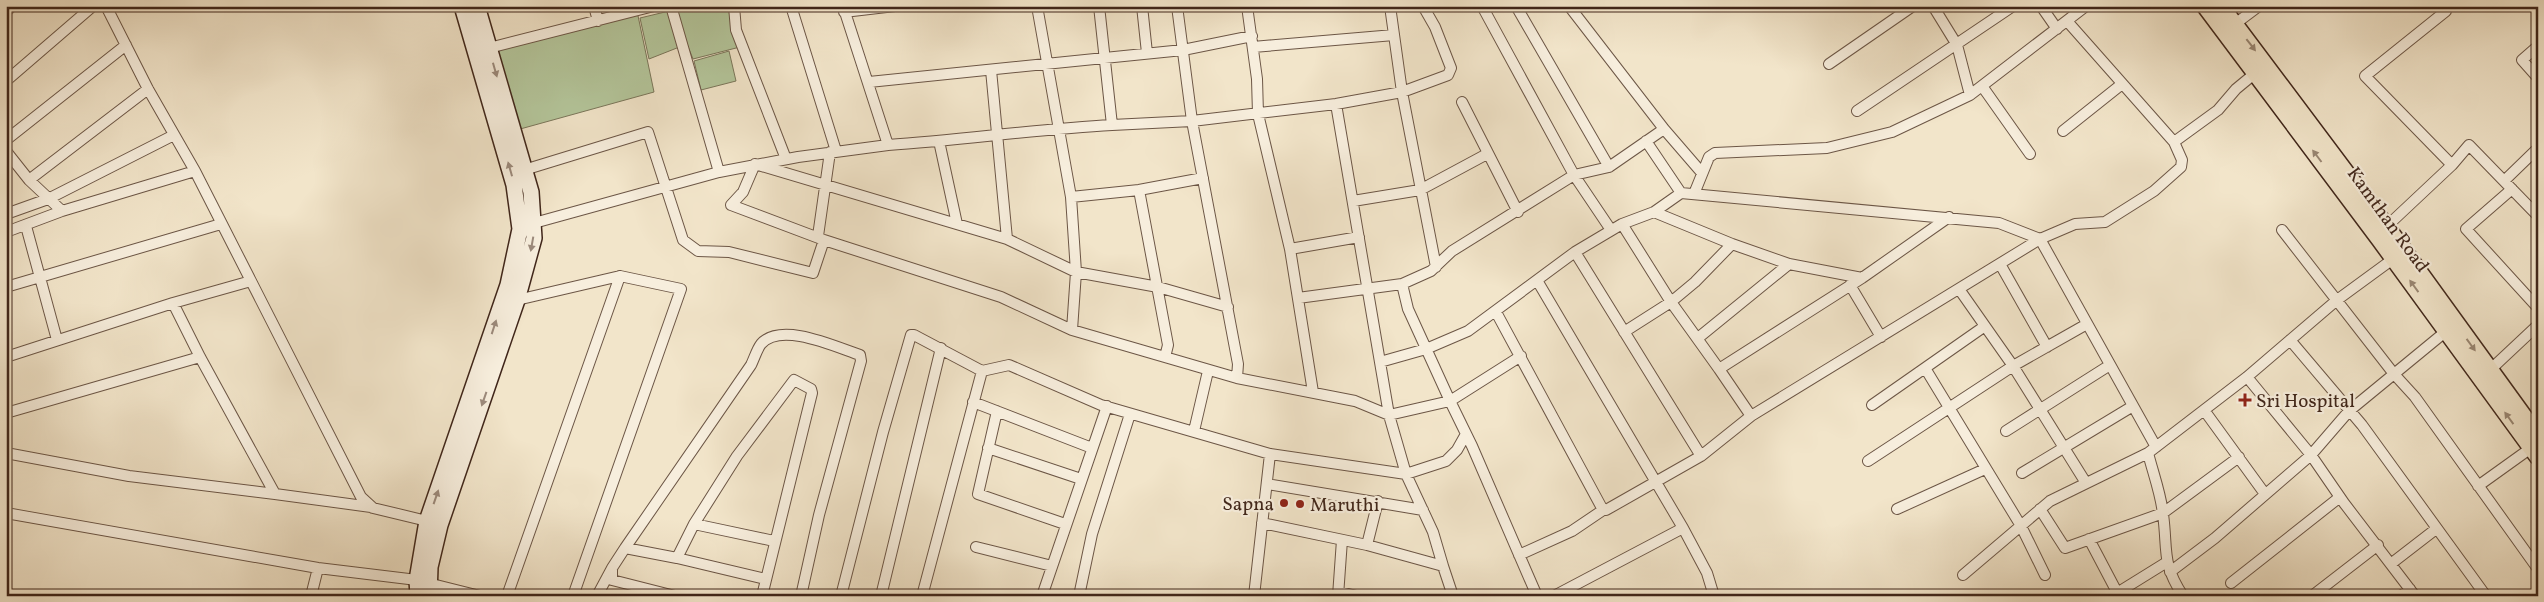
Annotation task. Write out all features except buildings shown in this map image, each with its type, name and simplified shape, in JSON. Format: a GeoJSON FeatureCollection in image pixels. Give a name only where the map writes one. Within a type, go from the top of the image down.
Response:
{"type":"FeatureCollection","features":[{"type":"Feature","properties":{"kind":"main road","name":"Kamthan Road"},"geometry":{"type":"LineString","coordinates":[[2205,6],[2260,69],[2386,227],[2451,327],[2533,438]]}},
{"type":"Feature","properties":{"kind":"main road","name":"Kamthan Road"},"geometry":{"type":"LineString","coordinates":[[2221,6],[2234,24],[2260,69],[2393,258],[2490,370],[2533,438]]}},
{"type":"Feature","properties":{"kind":"street"},"geometry":{"type":"LineString","coordinates":[[6,12],[12,6]]}},
{"type":"Feature","properties":{"kind":"street"},"geometry":{"type":"LineString","coordinates":[[6,81],[93,6]]}},
{"type":"Feature","properties":{"kind":"street"},"geometry":{"type":"LineString","coordinates":[[106,6],[148,89],[195,171],[361,497],[373,508]]}},
{"type":"Feature","properties":{"kind":"street"},"geometry":{"type":"LineString","coordinates":[[425,586],[427,522],[508,285],[520,229],[514,186],[462,6]]}},
{"type":"Feature","properties":{"kind":"street"},"geometry":{"type":"LineString","coordinates":[[418,596],[425,586],[440,525],[517,300],[532,246],[534,223],[531,192],[476,6]]}},
{"type":"Feature","properties":{"kind":"street"},"geometry":{"type":"LineString","coordinates":[[594,6],[598,21]]}},
{"type":"Feature","properties":{"kind":"street"},"geometry":{"type":"LineString","coordinates":[[488,48],[654,6]]}},
{"type":"Feature","properties":{"kind":"street"},"geometry":{"type":"LineString","coordinates":[[671,6],[719,172]]}},
{"type":"Feature","properties":{"kind":"street"},"geometry":{"type":"LineString","coordinates":[[734,6],[736,30],[786,159]]}},
{"type":"Feature","properties":{"kind":"street"},"geometry":{"type":"LineString","coordinates":[[524,170],[648,132],[684,240],[698,251],[729,252],[813,272],[821,238],[824,186],[833,152],[791,6]]}},
{"type":"Feature","properties":{"kind":"street"},"geometry":{"type":"LineString","coordinates":[[888,145],[844,9],[895,6]]}},
{"type":"Feature","properties":{"kind":"street"},"geometry":{"type":"LineString","coordinates":[[1037,6],[1071,197],[1076,272],[1072,330]]}},
{"type":"Feature","properties":{"kind":"street"},"geometry":{"type":"LineString","coordinates":[[1099,6],[1112,125]]}},
{"type":"Feature","properties":{"kind":"street"},"geometry":{"type":"LineString","coordinates":[[1142,6],[1147,53]]}},
{"type":"Feature","properties":{"kind":"street"},"geometry":{"type":"LineString","coordinates":[[1177,6],[1192,121],[1238,364],[1237,378]]}},
{"type":"Feature","properties":{"kind":"street"},"geometry":{"type":"LineString","coordinates":[[1247,6],[1252,36],[1258,114],[1290,249],[1313,392]]}},
{"type":"Feature","properties":{"kind":"street"},"geometry":{"type":"LineString","coordinates":[[1390,6],[1402,92],[1436,267]]}},
{"type":"Feature","properties":{"kind":"street"},"geometry":{"type":"LineString","coordinates":[[534,223],[719,172],[786,159],[888,145],[998,136],[1060,128],[1192,121],[1258,114],[1336,104],[1402,92],[1448,75],[1451,70],[1438,34],[1424,6]]}},
{"type":"Feature","properties":{"kind":"street"},"geometry":{"type":"LineString","coordinates":[[1482,6],[1574,175],[1611,230]]}},
{"type":"Feature","properties":{"kind":"street"},"geometry":{"type":"LineString","coordinates":[[1516,6],[1609,168]]}},
{"type":"Feature","properties":{"kind":"street"},"geometry":{"type":"LineString","coordinates":[[1569,6],[1664,129],[1702,174]]}},
{"type":"Feature","properties":{"kind":"street"},"geometry":{"type":"LineString","coordinates":[[1829,64],[1913,6]]}},
{"type":"Feature","properties":{"kind":"street"},"geometry":{"type":"LineString","coordinates":[[1933,6],[1957,45],[1970,94]]}},
{"type":"Feature","properties":{"kind":"street"},"geometry":{"type":"LineString","coordinates":[[1858,111],[2013,6]]}},
{"type":"Feature","properties":{"kind":"street"},"geometry":{"type":"LineString","coordinates":[[2041,6],[2058,28]]}},
{"type":"Feature","properties":{"kind":"street"},"geometry":{"type":"LineString","coordinates":[[1694,194],[1709,157],[1721,151],[1836,147],[1892,132],[1970,94],[2086,6]]}},
{"type":"Feature","properties":{"kind":"street"},"geometry":{"type":"LineString","coordinates":[[2234,24],[2258,6]]}},
{"type":"Feature","properties":{"kind":"street"},"geometry":{"type":"LineString","coordinates":[[2446,10],[2366,76],[2452,165]]}},
{"type":"Feature","properties":{"kind":"street"},"geometry":{"type":"LineString","coordinates":[[1519,555],[1572,531],[1603,510],[1701,456],[1751,416],[2040,240],[2075,224],[2104,222],[2154,191],[2181,167],[2180,152],[2174,142],[2067,21]]}},
{"type":"Feature","properties":{"kind":"street"},"geometry":{"type":"LineString","coordinates":[[1253,47],[1394,35]]}},
{"type":"Feature","properties":{"kind":"street"},"geometry":{"type":"LineString","coordinates":[[869,82],[1183,50],[1252,36]]}},
{"type":"Feature","properties":{"kind":"street"},"geometry":{"type":"LineString","coordinates":[[6,140],[126,45]]}},
{"type":"Feature","properties":{"kind":"street"},"geometry":{"type":"LineString","coordinates":[[2538,46],[2522,60],[2538,78]]}},
{"type":"Feature","properties":{"kind":"street"},"geometry":{"type":"LineString","coordinates":[[2174,142],[2218,110],[2260,69]]}},
{"type":"Feature","properties":{"kind":"street"},"geometry":{"type":"LineString","coordinates":[[991,70],[1007,239]]}},
{"type":"Feature","properties":{"kind":"street"},"geometry":{"type":"LineString","coordinates":[[2063,132],[2122,84]]}},
{"type":"Feature","properties":{"kind":"street"},"geometry":{"type":"LineString","coordinates":[[1982,86],[2030,154]]}},
{"type":"Feature","properties":{"kind":"street"},"geometry":{"type":"LineString","coordinates":[[29,180],[148,89]]}},
{"type":"Feature","properties":{"kind":"street"},"geometry":{"type":"LineString","coordinates":[[1462,102],[1518,212]]}},
{"type":"Feature","properties":{"kind":"street"},"geometry":{"type":"LineString","coordinates":[[1336,104],[1389,415],[1406,474],[1433,532],[1453,596]]}},
{"type":"Feature","properties":{"kind":"street"},"geometry":{"type":"LineString","coordinates":[[1298,298],[1366,287],[1402,284],[1436,267],[1452,251],[1518,212],[1574,175],[1609,168],[1664,129]]}},
{"type":"Feature","properties":{"kind":"street"},"geometry":{"type":"LineString","coordinates":[[6,214],[48,199],[174,135]]}},
{"type":"Feature","properties":{"kind":"street"},"geometry":{"type":"LineString","coordinates":[[940,141],[957,224]]}},
{"type":"Feature","properties":{"kind":"street"},"geometry":{"type":"LineString","coordinates":[[1646,141],[1681,193]]}},
{"type":"Feature","properties":{"kind":"street"},"geometry":{"type":"LineString","coordinates":[[2386,227],[2452,165],[2469,145],[2538,216]]}},
{"type":"Feature","properties":{"kind":"street"},"geometry":{"type":"LineString","coordinates":[[2504,181],[2538,148]]}},
{"type":"Feature","properties":{"kind":"street"},"geometry":{"type":"LineString","coordinates":[[6,151],[29,180],[62,211]]}},
{"type":"Feature","properties":{"kind":"street"},"geometry":{"type":"LineString","coordinates":[[1353,201],[1420,190],[1487,154]]}},
{"type":"Feature","properties":{"kind":"street"},"geometry":{"type":"LineString","coordinates":[[755,164],[1007,239],[1076,272],[1158,287],[1228,307]]}},
{"type":"Feature","properties":{"kind":"street"},"geometry":{"type":"LineString","coordinates":[[755,164],[743,192],[731,205],[821,238],[1001,297],[1072,330],[1208,371],[1355,401],[1389,415],[1450,401],[1521,356]]}},
{"type":"Feature","properties":{"kind":"street"},"geometry":{"type":"LineString","coordinates":[[6,232],[62,211],[195,171]]}},
{"type":"Feature","properties":{"kind":"street"},"geometry":{"type":"LineString","coordinates":[[1071,197],[1138,190],[1203,178]]}},
{"type":"Feature","properties":{"kind":"street"},"geometry":{"type":"LineString","coordinates":[[2512,189],[2466,228],[2538,308]]}},
{"type":"Feature","properties":{"kind":"street"},"geometry":{"type":"LineString","coordinates":[[1138,190],[1168,345],[1165,358]]}},
{"type":"Feature","properties":{"kind":"street"},"geometry":{"type":"LineString","coordinates":[[1380,362],[1426,349],[1468,331],[1538,282],[1575,252],[1622,224],[1654,212],[1681,193],[1999,223],[2040,240],[2133,406],[2152,450],[2163,513],[2164,555],[2168,567],[2184,596]]}},
{"type":"Feature","properties":{"kind":"street"},"geometry":{"type":"LineString","coordinates":[[1654,212],[1732,244],[1789,264],[1862,278]]}},
{"type":"Feature","properties":{"kind":"street"},"geometry":{"type":"LineString","coordinates":[[1719,369],[1862,278],[1949,217]]}},
{"type":"Feature","properties":{"kind":"street"},"geometry":{"type":"LineString","coordinates":[[6,287],[221,224]]}},
{"type":"Feature","properties":{"kind":"street"},"geometry":{"type":"LineString","coordinates":[[1622,224],[1671,302],[1751,416]]}},
{"type":"Feature","properties":{"kind":"street"},"geometry":{"type":"LineString","coordinates":[[26,226],[57,340]]}},
{"type":"Feature","properties":{"kind":"street"},"geometry":{"type":"LineString","coordinates":[[2282,230],[2394,374],[2416,397],[2538,569]]}},
{"type":"Feature","properties":{"kind":"street"},"geometry":{"type":"LineString","coordinates":[[1290,249],[1359,237]]}},
{"type":"Feature","properties":{"kind":"street"},"geometry":{"type":"LineString","coordinates":[[1624,332],[1671,302],[1695,282],[1732,244]]}},
{"type":"Feature","properties":{"kind":"street"},"geometry":{"type":"LineString","coordinates":[[1575,252],[1701,456]]}},
{"type":"Feature","properties":{"kind":"street"},"geometry":{"type":"LineString","coordinates":[[1963,576],[2050,501],[2152,450],[2247,377],[2336,300],[2393,258]]}},
{"type":"Feature","properties":{"kind":"street"},"geometry":{"type":"LineString","coordinates":[[1698,338],[1789,264]]}},
{"type":"Feature","properties":{"kind":"street"},"geometry":{"type":"LineString","coordinates":[[2000,264],[2047,347]]}},
{"type":"Feature","properties":{"kind":"street"},"geometry":{"type":"LineString","coordinates":[[517,300],[620,276],[681,289],[573,596]]}},
{"type":"Feature","properties":{"kind":"street"},"geometry":{"type":"LineString","coordinates":[[507,596],[620,276]]}},
{"type":"Feature","properties":{"kind":"street"},"geometry":{"type":"LineString","coordinates":[[6,357],[251,280]]}},
{"type":"Feature","properties":{"kind":"street"},"geometry":{"type":"LineString","coordinates":[[1538,282],[1657,481],[1707,573],[1714,596]]}},
{"type":"Feature","properties":{"kind":"street"},"geometry":{"type":"LineString","coordinates":[[1402,284],[1408,309],[1466,434],[1537,596]]}},
{"type":"Feature","properties":{"kind":"street"},"geometry":{"type":"LineString","coordinates":[[1850,285],[1881,337]]}},
{"type":"Feature","properties":{"kind":"street"},"geometry":{"type":"LineString","coordinates":[[1959,289],[2013,366],[2086,483]]}},
{"type":"Feature","properties":{"kind":"street"},"geometry":{"type":"LineString","coordinates":[[173,303],[200,357],[275,494]]}},
{"type":"Feature","properties":{"kind":"street"},"geometry":{"type":"LineString","coordinates":[[1496,312],[1603,510]]}},
{"type":"Feature","properties":{"kind":"street"},"geometry":{"type":"LineString","coordinates":[[1868,461],[2013,366],[2087,324]]}},
{"type":"Feature","properties":{"kind":"street"},"geometry":{"type":"LineString","coordinates":[[2490,370],[2538,325]]}},
{"type":"Feature","properties":{"kind":"street"},"geometry":{"type":"LineString","coordinates":[[1872,405],[1986,326]]}},
{"type":"Feature","properties":{"kind":"street"},"geometry":{"type":"LineString","coordinates":[[2089,539],[2118,594],[2168,567],[2192,557],[2311,454],[2349,411],[2451,327]]}},
{"type":"Feature","properties":{"kind":"street"},"geometry":{"type":"LineString","coordinates":[[597,596],[625,548],[751,365],[761,344],[778,333],[798,335],[860,355],[861,361],[819,516],[801,596]]}},
{"type":"Feature","properties":{"kind":"street"},"geometry":{"type":"LineString","coordinates":[[841,596],[909,338],[914,335],[982,371],[1009,365],[1130,414],[1270,454],[1406,474],[1446,461],[1457,450],[1466,434]]}},
{"type":"Feature","properties":{"kind":"street"},"geometry":{"type":"LineString","coordinates":[[2290,340],[2349,411],[2486,596]]}},
{"type":"Feature","properties":{"kind":"street"},"geometry":{"type":"LineString","coordinates":[[881,596],[941,348]]}},
{"type":"Feature","properties":{"kind":"street"},"geometry":{"type":"LineString","coordinates":[[6,413],[200,357]]}},
{"type":"Feature","properties":{"kind":"street"},"geometry":{"type":"LineString","coordinates":[[2006,431],[2110,365]]}},
{"type":"Feature","properties":{"kind":"street"},"geometry":{"type":"LineString","coordinates":[[1925,368],[2021,526],[2045,575]]}},
{"type":"Feature","properties":{"kind":"street"},"geometry":{"type":"LineString","coordinates":[[922,596],[982,371]]}},
{"type":"Feature","properties":{"kind":"street"},"geometry":{"type":"LineString","coordinates":[[1194,431],[1208,371]]}},
{"type":"Feature","properties":{"kind":"street"},"geometry":{"type":"LineString","coordinates":[[2247,377],[2311,454],[2340,497],[2392,563],[2412,592],[2401,596]]}},
{"type":"Feature","properties":{"kind":"street"},"geometry":{"type":"LineString","coordinates":[[677,558],[694,524],[737,456],[794,380],[812,392],[762,596]]}},
{"type":"Feature","properties":{"kind":"street"},"geometry":{"type":"LineString","coordinates":[[973,402],[1092,448]]}},
{"type":"Feature","properties":{"kind":"street"},"geometry":{"type":"LineString","coordinates":[[1042,596],[1065,524],[1107,406]]}},
{"type":"Feature","properties":{"kind":"street"},"geometry":{"type":"LineString","coordinates":[[2022,473],[2133,406]]}},
{"type":"Feature","properties":{"kind":"street"},"geometry":{"type":"LineString","coordinates":[[2204,410],[2265,494]]}},
{"type":"Feature","properties":{"kind":"street"},"geometry":{"type":"LineString","coordinates":[[997,411],[978,494],[1065,524]]}},
{"type":"Feature","properties":{"kind":"street"},"geometry":{"type":"LineString","coordinates":[[1079,596],[1092,534],[1130,414]]}},
{"type":"Feature","properties":{"kind":"street"},"geometry":{"type":"LineString","coordinates":[[2478,486],[2533,438]]}},
{"type":"Feature","properties":{"kind":"street"},"geometry":{"type":"LineString","coordinates":[[988,448],[1081,479]]}},
{"type":"Feature","properties":{"kind":"street"},"geometry":{"type":"LineString","coordinates":[[6,453],[129,476],[373,508],[427,522]]}},
{"type":"Feature","properties":{"kind":"street"},"geometry":{"type":"LineString","coordinates":[[1254,596],[1270,454]]}},
{"type":"Feature","properties":{"kind":"street"},"geometry":{"type":"LineString","coordinates":[[2040,509],[2065,548],[2163,513],[2239,457]]}},
{"type":"Feature","properties":{"kind":"street"},"geometry":{"type":"LineString","coordinates":[[1897,509],[1985,468]]}},
{"type":"Feature","properties":{"kind":"street"},"geometry":{"type":"LineString","coordinates":[[1267,484],[1423,510]]}},
{"type":"Feature","properties":{"kind":"street"},"geometry":{"type":"LineString","coordinates":[[2231,583],[2340,497]]}},
{"type":"Feature","properties":{"kind":"street"},"geometry":{"type":"LineString","coordinates":[[1367,545],[1378,501]]}},
{"type":"Feature","properties":{"kind":"street"},"geometry":{"type":"LineString","coordinates":[[6,513],[480,596]]}},
{"type":"Feature","properties":{"kind":"street"},"geometry":{"type":"LineString","coordinates":[[1262,523],[1367,545],[1443,566]]}},
{"type":"Feature","properties":{"kind":"street"},"geometry":{"type":"LineString","coordinates":[[694,524],[774,541]]}},
{"type":"Feature","properties":{"kind":"street"},"geometry":{"type":"LineString","coordinates":[[1554,596],[1683,528]]}},
{"type":"Feature","properties":{"kind":"street"},"geometry":{"type":"LineString","coordinates":[[2392,563],[2436,529]]}},
{"type":"Feature","properties":{"kind":"street"},"geometry":{"type":"LineString","coordinates":[[1342,540],[1339,594],[1357,596]]}},
{"type":"Feature","properties":{"kind":"street"},"geometry":{"type":"LineString","coordinates":[[2312,596],[2378,545]]}},
{"type":"Feature","properties":{"kind":"street"},"geometry":{"type":"LineString","coordinates":[[976,547],[1052,566]]}},
{"type":"Feature","properties":{"kind":"street"},"geometry":{"type":"LineString","coordinates":[[625,548],[765,579]]}},
{"type":"Feature","properties":{"kind":"street"},"geometry":{"type":"LineString","coordinates":[[311,596],[318,568]]}},
{"type":"Feature","properties":{"kind":"street"},"geometry":{"type":"LineString","coordinates":[[612,568],[612,580],[675,596]]}},
{"type":"Feature","properties":{"kind":"green space"},"geometry":{"type":"Polygon","coordinates":[[[690,6],[727,6],[740,47],[693,59],[687,44],[649,59],[640,18],[690,6]]]}},
{"type":"Feature","properties":{"kind":"green space"},"geometry":{"type":"Polygon","coordinates":[[[637,11],[654,92],[513,131],[489,48],[637,11]]]}},
{"type":"Feature","properties":{"kind":"green space"},"geometry":{"type":"Polygon","coordinates":[[[729,51],[736,81],[701,90],[694,61],[729,51]]]}},
{"type":"Feature","properties":{"kind":"place","name":"Sri Hospital"},"geometry":{"type":"Point","coordinates":[2245,400]}},
{"type":"Feature","properties":{"kind":"place","name":"Sapna"},"geometry":{"type":"Point","coordinates":[1284,503]}},
{"type":"Feature","properties":{"kind":"place","name":"Maruthi"},"geometry":{"type":"Point","coordinates":[1300,504]}}]}
